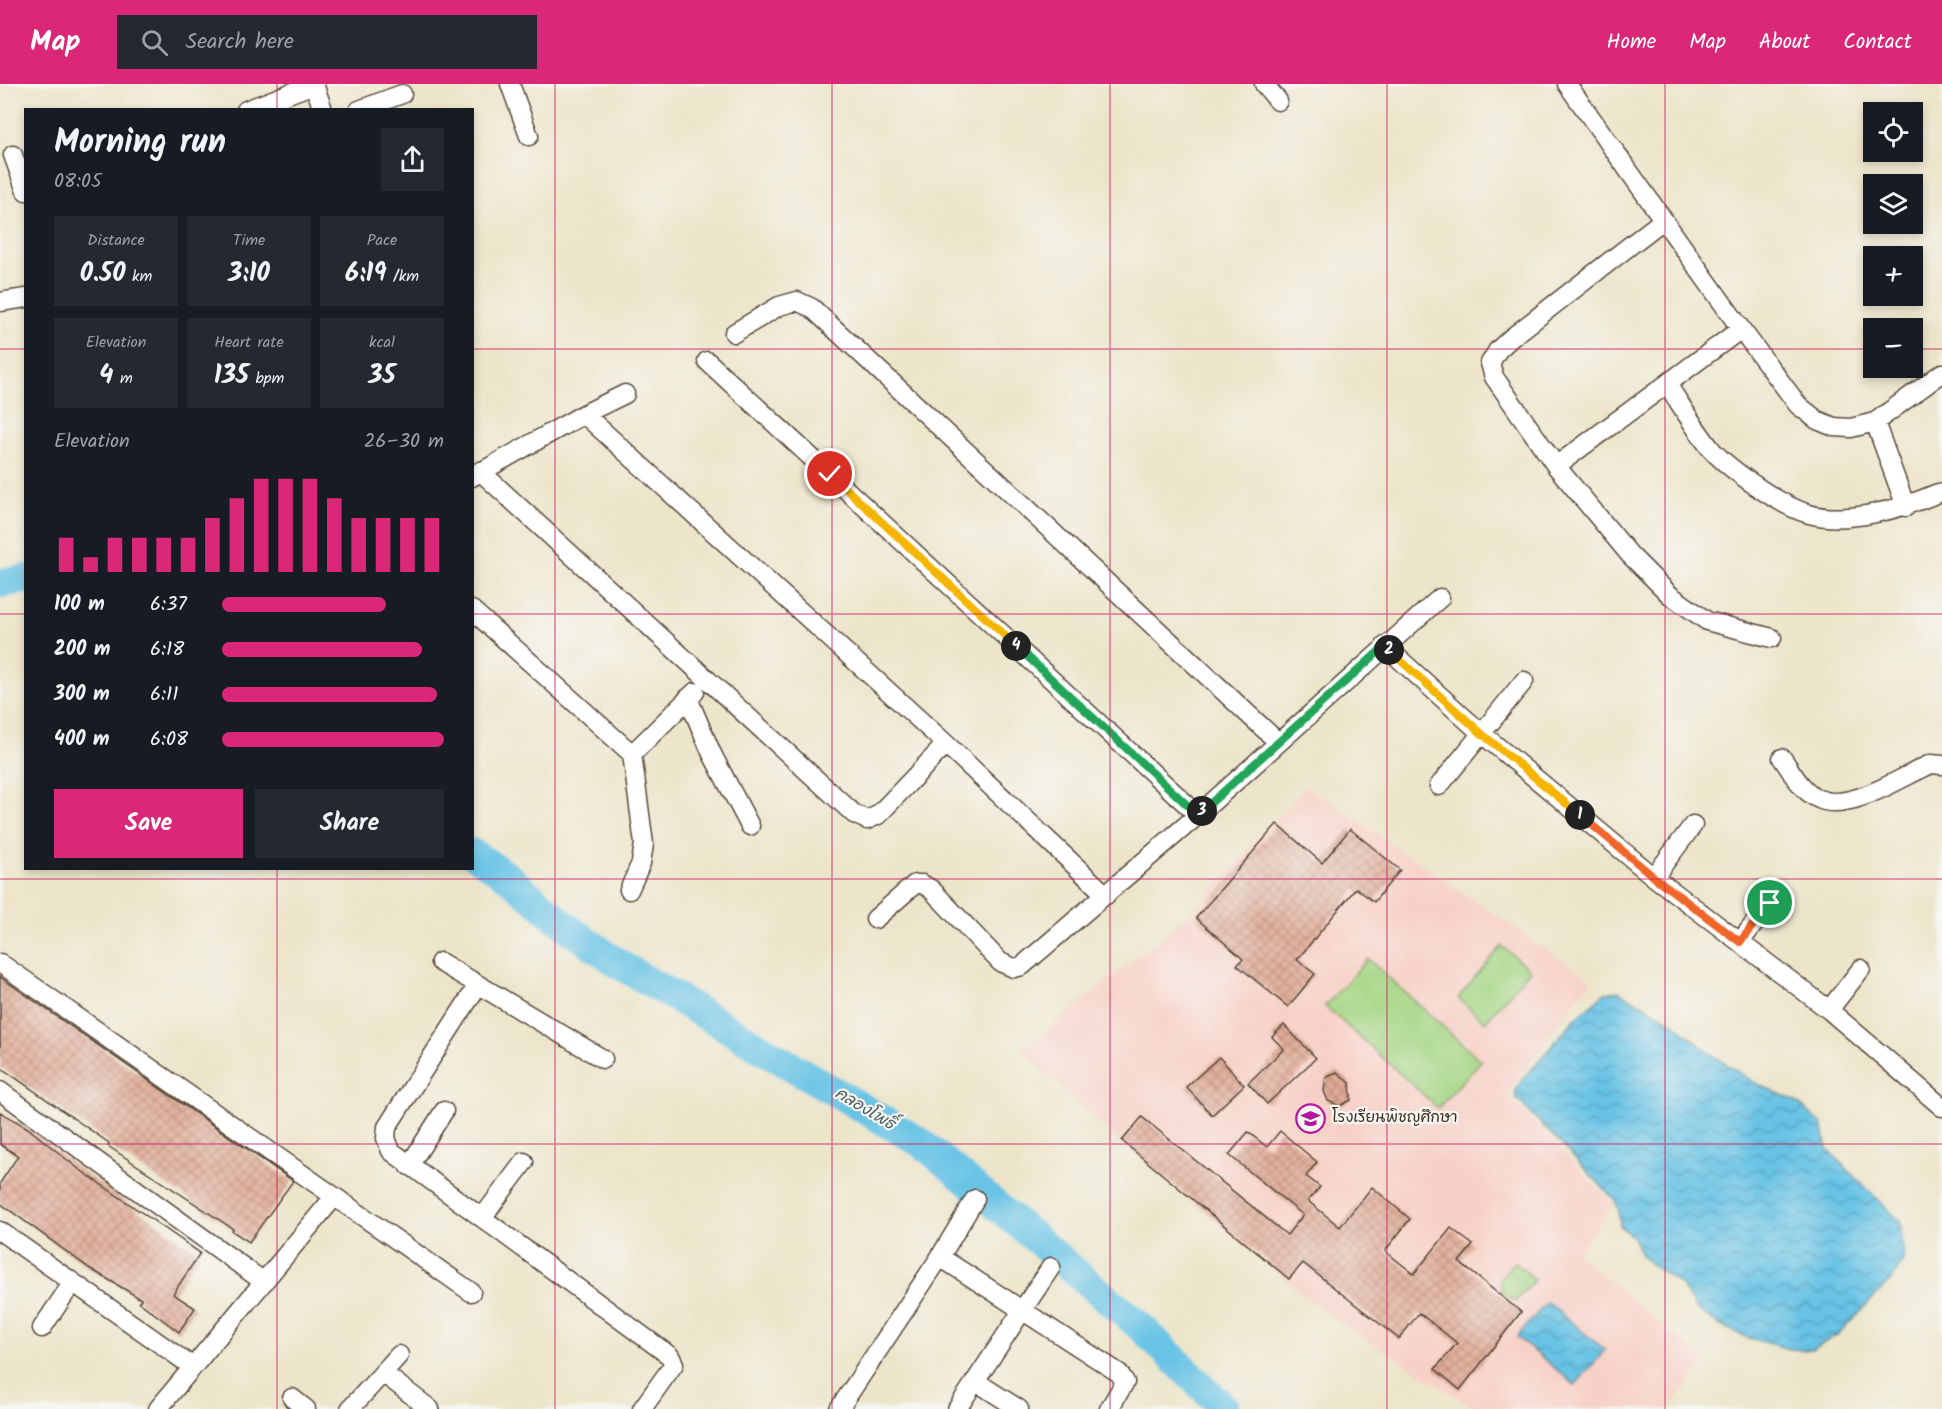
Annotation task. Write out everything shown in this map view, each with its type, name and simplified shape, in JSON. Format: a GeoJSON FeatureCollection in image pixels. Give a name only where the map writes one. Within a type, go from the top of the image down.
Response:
{"type":"FeatureCollection","features":[{"type":"Feature","properties":{"kind":"street"},"geometry":{"type":"LineString","coordinates":[[251,108],[314,84],[322,108]]}},
{"type":"Feature","properties":{"kind":"street"},"geometry":{"type":"LineString","coordinates":[[510,84],[529,136]]}},
{"type":"Feature","properties":{"kind":"street"},"geometry":{"type":"LineString","coordinates":[[1264,84],[1278,101]]}},
{"type":"Feature","properties":{"kind":"street"},"geometry":{"type":"LineString","coordinates":[[1567,84],[1741,329],[1798,405],[1817,420],[1834,427],[1851,428],[1875,422],[1942,373]]}},
{"type":"Feature","properties":{"kind":"street"},"geometry":{"type":"LineString","coordinates":[[365,108],[403,96]]}},
{"type":"Feature","properties":{"kind":"street"},"geometry":{"type":"LineString","coordinates":[[13,155],[24,185]]}},
{"type":"Feature","properties":{"kind":"street"},"geometry":{"type":"LineString","coordinates":[[1663,220],[1512,338],[1498,350],[1490,363],[1494,377],[1556,466],[1630,555],[1670,595],[1707,621],[1772,638]]}},
{"type":"Feature","properties":{"kind":"street"},"geometry":{"type":"LineString","coordinates":[[0,302],[24,298]]}},
{"type":"Feature","properties":{"kind":"street"},"geometry":{"type":"LineString","coordinates":[[734,333],[779,306],[797,300],[812,308],[1278,742]]}},
{"type":"Feature","properties":{"kind":"street"},"geometry":{"type":"LineString","coordinates":[[1556,466],[1741,329]]}},
{"type":"Feature","properties":{"kind":"street"},"geometry":{"type":"LineString","coordinates":[[707,361],[1198,815]]}},
{"type":"Feature","properties":{"kind":"street"},"geometry":{"type":"LineString","coordinates":[[1667,384],[1711,448],[1732,469],[1772,498],[1810,515],[1838,517],[1906,507],[1938,493]]}},
{"type":"Feature","properties":{"kind":"street"},"geometry":{"type":"LineString","coordinates":[[625,394],[476,474],[854,814],[867,820],[878,815],[946,744]]}},
{"type":"Feature","properties":{"kind":"street"},"geometry":{"type":"LineString","coordinates":[[584,414],[946,744],[1106,895]]}},
{"type":"Feature","properties":{"kind":"street"},"geometry":{"type":"LineString","coordinates":[[1875,422],[1906,507]]}},
{"type":"Feature","properties":{"kind":"street"},"geometry":{"type":"LineString","coordinates":[[875,920],[915,884],[922,884],[931,889],[1000,962],[1014,968],[1022,966],[1198,815],[1440,598]]}},
{"type":"Feature","properties":{"kind":"street"},"geometry":{"type":"LineString","coordinates":[[474,612],[632,754],[644,844],[642,863],[629,890]]}},
{"type":"Feature","properties":{"kind":"street"},"geometry":{"type":"LineString","coordinates":[[1385,646],[1481,733],[1654,877],[1829,1010],[1942,1107]]}},
{"type":"Feature","properties":{"kind":"street"},"geometry":{"type":"LineString","coordinates":[[632,754],[707,680]]}},
{"type":"Feature","properties":{"kind":"street"},"geometry":{"type":"LineString","coordinates":[[1439,786],[1524,681]]}},
{"type":"Feature","properties":{"kind":"street"},"geometry":{"type":"LineString","coordinates":[[688,698],[712,754],[750,826]]}},
{"type":"Feature","properties":{"kind":"street"},"geometry":{"type":"LineString","coordinates":[[1782,758],[1805,790],[1820,800],[1839,801],[1868,795],[1931,764],[1942,765]]}},
{"type":"Feature","properties":{"kind":"street"},"geometry":{"type":"LineString","coordinates":[[1654,877],[1693,825]]}},
{"type":"Feature","properties":{"kind":"street"},"geometry":{"type":"LineString","coordinates":[[1740,942],[1770,903]]}},
{"type":"Feature","properties":{"kind":"street"},"geometry":{"type":"LineString","coordinates":[[0,963],[471,1293]]}},
{"type":"Feature","properties":{"kind":"street"},"geometry":{"type":"LineString","coordinates":[[440,963],[603,1059]]}},
{"type":"Feature","properties":{"kind":"street"},"geometry":{"type":"LineString","coordinates":[[1829,1010],[1861,969]]}},
{"type":"Feature","properties":{"kind":"street"},"geometry":{"type":"LineString","coordinates":[[478,985],[387,1126],[386,1138],[391,1151],[670,1356],[674,1364],[670,1374],[642,1409]]}},
{"type":"Feature","properties":{"kind":"street"},"geometry":{"type":"LineString","coordinates":[[0,1091],[264,1282]]}},
{"type":"Feature","properties":{"kind":"street"},"geometry":{"type":"LineString","coordinates":[[409,1166],[444,1111]]}},
{"type":"Feature","properties":{"kind":"street"},"geometry":{"type":"LineString","coordinates":[[482,1218],[524,1162]]}},
{"type":"Feature","properties":{"kind":"street"},"geometry":{"type":"LineString","coordinates":[[158,1409],[334,1197]]}},
{"type":"Feature","properties":{"kind":"street"},"geometry":{"type":"LineString","coordinates":[[838,1409],[940,1257],[975,1199]]}},
{"type":"Feature","properties":{"kind":"street"},"geometry":{"type":"LineString","coordinates":[[0,1231],[193,1367]]}},
{"type":"Feature","properties":{"kind":"street"},"geometry":{"type":"LineString","coordinates":[[940,1257],[1021,1312],[1119,1373],[1125,1382],[1109,1409]]}},
{"type":"Feature","properties":{"kind":"street"},"geometry":{"type":"LineString","coordinates":[[957,1409],[1051,1267]]}},
{"type":"Feature","properties":{"kind":"street"},"geometry":{"type":"LineString","coordinates":[[42,1328],[73,1282]]}},
{"type":"Feature","properties":{"kind":"street"},"geometry":{"type":"LineString","coordinates":[[350,1409],[399,1354]]}},
{"type":"Feature","properties":{"kind":"street"},"geometry":{"type":"LineString","coordinates":[[383,1373],[430,1409]]}},
{"type":"Feature","properties":{"kind":"street"},"geometry":{"type":"LineString","coordinates":[[975,1382],[1019,1409]]}},
{"type":"Feature","properties":{"kind":"shaded area","name":"โรงเรียนพิชญศึกษา"},"geometry":{"type":"Polygon","coordinates":[[[1306,786],[1591,980],[1506,1095],[1614,1204],[1577,1254],[1706,1362],[1669,1409],[1476,1409],[1328,1315],[1118,1141],[1022,1050],[1188,916],[1306,786]]]}},
{"type":"Feature","properties":{"kind":"green space"},"geometry":{"type":"Polygon","coordinates":[[[1502,946],[1530,970],[1485,1022],[1458,998],[1502,946]]]}},
{"type":"Feature","properties":{"kind":"green space"},"geometry":{"type":"Polygon","coordinates":[[[1368,959],[1481,1061],[1438,1108],[1325,1006],[1368,959]]]}},
{"type":"Feature","properties":{"kind":"green space"},"geometry":{"type":"Polygon","coordinates":[[[1514,1262],[1535,1279],[1515,1302],[1502,1292],[1500,1279],[1514,1262]]]}},
{"type":"Feature","properties":{"kind":"water"},"geometry":{"type":"Polygon","coordinates":[[[1618,991],[1671,1021],[1711,1054],[1755,1083],[1795,1101],[1822,1124],[1827,1149],[1900,1221],[1904,1258],[1894,1276],[1840,1333],[1813,1350],[1790,1349],[1749,1338],[1719,1325],[1695,1308],[1682,1286],[1648,1262],[1640,1253],[1633,1237],[1620,1226],[1619,1210],[1614,1199],[1516,1098],[1516,1089],[1523,1079],[1575,1019],[1605,993],[1618,991]]]}},
{"type":"Feature","properties":{"kind":"water"},"geometry":{"type":"Polygon","coordinates":[[[1547,1302],[1605,1350],[1575,1385],[1517,1337],[1547,1302]]]}},
{"type":"Feature","properties":{"kind":"building"},"geometry":{"type":"Polygon","coordinates":[[[1277,824],[1322,863],[1350,829],[1400,870],[1374,902],[1356,888],[1297,960],[1315,974],[1288,1007],[1237,965],[1243,959],[1196,918],[1277,824]]]}},
{"type":"Feature","properties":{"kind":"building"},"geometry":{"type":"Polygon","coordinates":[[[0,977],[293,1181],[249,1242],[108,1146],[109,1143],[0,1067],[0,977]]]}},
{"type":"Feature","properties":{"kind":"building"},"geometry":{"type":"Polygon","coordinates":[[[1284,1025],[1316,1058],[1267,1104],[1248,1083],[1284,1049],[1272,1037],[1284,1025]]]}},
{"type":"Feature","properties":{"kind":"building"},"geometry":{"type":"Polygon","coordinates":[[[1219,1057],[1244,1085],[1212,1115],[1186,1087],[1219,1057]]]}},
{"type":"Feature","properties":{"kind":"building"},"geometry":{"type":"Polygon","coordinates":[[[1337,1072],[1350,1083],[1351,1100],[1340,1106],[1328,1101],[1324,1091],[1326,1078],[1337,1072]]]}},
{"type":"Feature","properties":{"kind":"building"},"geometry":{"type":"Polygon","coordinates":[[[0,1112],[28,1128],[76,1167],[200,1253],[173,1294],[195,1308],[179,1332],[139,1302],[141,1299],[89,1268],[0,1203],[0,1183],[18,1156],[0,1144],[0,1112]]]}},
{"type":"Feature","properties":{"kind":"building"},"geometry":{"type":"Polygon","coordinates":[[[1142,1117],[1287,1235],[1303,1215],[1229,1155],[1248,1132],[1267,1147],[1280,1131],[1317,1162],[1306,1176],[1320,1187],[1308,1201],[1340,1227],[1372,1187],[1410,1219],[1385,1251],[1414,1274],[1451,1228],[1473,1245],[1459,1262],[1521,1312],[1460,1390],[1435,1369],[1457,1343],[1419,1313],[1399,1339],[1303,1263],[1289,1279],[1122,1141],[1142,1117]]]}},
{"type":"Feature","properties":{"kind":"waterway","name":"คลองโพธิ์"},"geometry":{"type":"LineString","coordinates":[[0,583],[24,579]]}},
{"type":"Feature","properties":{"kind":"waterway","name":"คลองโพธิ์"},"geometry":{"type":"LineString","coordinates":[[474,854],[508,877],[567,927],[619,964],[923,1144],[1143,1329],[1225,1409]]}},
{"type":"Feature","properties":{"kind":"place","name":"โรงเรียนพิชญศึกษา"},"geometry":{"type":"Point","coordinates":[1311,1118]}},
{"type":"Feature","properties":{"kind":"route"},"geometry":{"type":"LineString","coordinates":[[830,474],[1198,815],[1385,646],[1481,733],[1654,877],[1740,942],[1770,903]]}}]}
